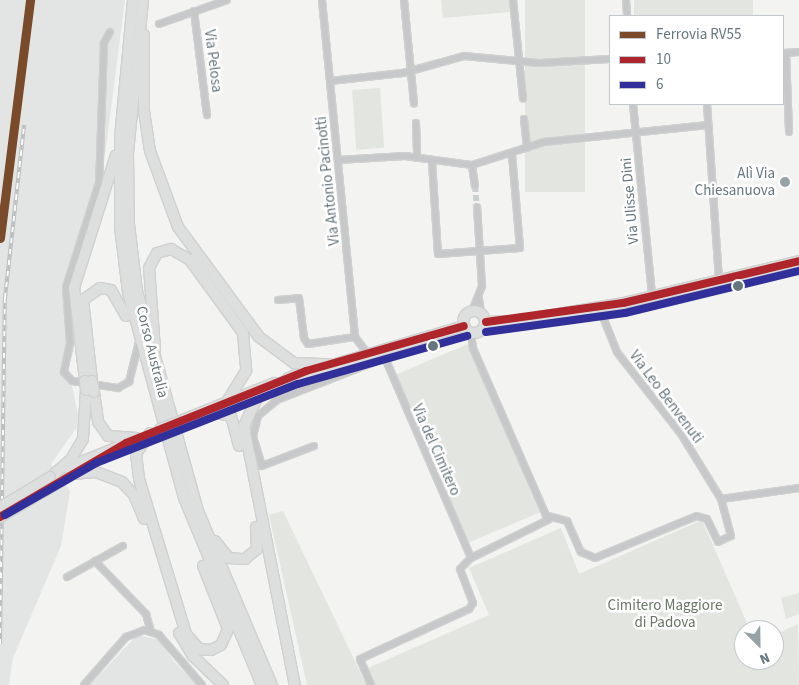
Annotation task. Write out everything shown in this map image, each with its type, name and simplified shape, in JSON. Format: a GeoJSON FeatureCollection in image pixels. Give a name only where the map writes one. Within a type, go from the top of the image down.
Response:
{"type":"FeatureCollection","features":[{"type":"Feature","properties":{"kind":"main road","name":"Corso Australia"},"geometry":{"type":"LineString","coordinates":[[133,0],[120,137],[120,227],[139,342],[184,498],[262,685]]}},
{"type":"Feature","properties":{"kind":"main road","name":"Corso Australia"},"geometry":{"type":"LineString","coordinates":[[144,0],[129,121],[129,224],[137,291],[159,382],[204,529],[272,685]]}},
{"type":"Feature","properties":{"kind":"main road"},"geometry":{"type":"LineString","coordinates":[[144,0],[146,129],[159,185],[178,226],[258,337],[297,364],[329,364]]}},
{"type":"Feature","properties":{"kind":"main road"},"geometry":{"type":"LineString","coordinates":[[120,137],[74,288],[89,386],[98,422],[108,436],[137,438]]}},
{"type":"Feature","properties":{"kind":"main road"},"geometry":{"type":"LineString","coordinates":[[159,382],[149,268],[157,253],[171,249],[190,260],[243,334],[246,371],[227,402]]}},
{"type":"Feature","properties":{"kind":"main road"},"geometry":{"type":"LineString","coordinates":[[467,330],[464,317],[598,307],[652,296],[799,260]]}},
{"type":"Feature","properties":{"kind":"main road"},"geometry":{"type":"LineString","coordinates":[[52,475],[81,444],[88,408],[89,386],[82,309],[90,292],[100,288],[118,295],[139,342]]}},
{"type":"Feature","properties":{"kind":"main road"},"geometry":{"type":"LineString","coordinates":[[0,506],[52,475],[137,438],[294,375],[329,364],[467,330],[481,331],[479,315]]}},
{"type":"Feature","properties":{"kind":"main road"},"geometry":{"type":"LineString","coordinates":[[294,375],[258,396],[244,426],[295,685]]}},
{"type":"Feature","properties":{"kind":"main road"},"geometry":{"type":"LineString","coordinates":[[181,457],[221,551],[229,558],[250,557],[258,539],[235,422],[226,412],[205,411]]}},
{"type":"Feature","properties":{"kind":"main road"},"geometry":{"type":"LineString","coordinates":[[155,431],[136,454],[139,479],[186,634],[199,649],[211,650],[221,645],[228,629],[194,544],[184,498]]}},
{"type":"Feature","properties":{"kind":"main road"},"geometry":{"type":"LineString","coordinates":[[0,517],[126,443]]}},
{"type":"Feature","properties":{"kind":"main road"},"geometry":{"type":"LineString","coordinates":[[73,474],[111,476],[134,495],[180,635],[223,685]]}},
{"type":"Feature","properties":{"kind":"street","name":"Via Pelosa"},"geometry":{"type":"LineString","coordinates":[[159,24],[228,0]]}},
{"type":"Feature","properties":{"kind":"street","name":"Via Antonio Pacinotti"},"geometry":{"type":"LineString","coordinates":[[322,0],[355,337]]}},
{"type":"Feature","properties":{"kind":"street"},"geometry":{"type":"LineString","coordinates":[[404,0],[414,104]]}},
{"type":"Feature","properties":{"kind":"street"},"geometry":{"type":"LineString","coordinates":[[513,0],[523,98]]}},
{"type":"Feature","properties":{"kind":"street"},"geometry":{"type":"LineString","coordinates":[[626,0],[627,15]]}},
{"type":"Feature","properties":{"kind":"street","name":"Via Pelosa"},"geometry":{"type":"LineString","coordinates":[[194,11],[207,114]]}},
{"type":"Feature","properties":{"kind":"street","name":"Corso Australia"},"geometry":{"type":"LineString","coordinates":[[110,32],[104,43],[99,183],[66,287],[70,343],[64,372],[72,382],[118,388],[129,382],[139,342]]}},
{"type":"Feature","properties":{"kind":"street"},"geometry":{"type":"LineString","coordinates":[[789,132],[784,53],[799,52]]}},
{"type":"Feature","properties":{"kind":"street"},"geometry":{"type":"LineString","coordinates":[[330,81],[410,71],[464,56],[518,62],[609,59]]}},
{"type":"Feature","properties":{"kind":"street","name":"Via Ulisse Dini"},"geometry":{"type":"LineString","coordinates":[[633,105],[652,296]]}},
{"type":"Feature","properties":{"kind":"street"},"geometry":{"type":"LineString","coordinates":[[707,105],[719,280]]}},
{"type":"Feature","properties":{"kind":"street"},"geometry":{"type":"LineString","coordinates":[[524,119],[527,148]]}},
{"type":"Feature","properties":{"kind":"street"},"geometry":{"type":"LineString","coordinates":[[416,123],[417,158]]}},
{"type":"Feature","properties":{"kind":"street"},"geometry":{"type":"LineString","coordinates":[[338,160],[417,158],[432,162],[472,164],[512,154],[544,142],[708,126]]}},
{"type":"Feature","properties":{"kind":"street"},"geometry":{"type":"LineString","coordinates":[[432,162],[438,254],[520,248],[512,154]]}},
{"type":"Feature","properties":{"kind":"street"},"geometry":{"type":"LineString","coordinates":[[472,164],[475,186]]}},
{"type":"Feature","properties":{"kind":"street"},"geometry":{"type":"LineString","coordinates":[[477,207],[480,251],[479,315]]}},
{"type":"Feature","properties":{"kind":"street"},"geometry":{"type":"LineString","coordinates":[[278,300],[299,298],[308,344],[355,337],[374,353],[372,363],[277,400],[258,416],[253,436],[262,466],[314,446]]}},
{"type":"Feature","properties":{"kind":"street","name":"Via Leo Benvenuti"},"geometry":{"type":"LineString","coordinates":[[548,516],[567,521],[581,552],[595,558],[696,516],[707,519],[718,542],[730,536],[732,530],[721,499],[676,427],[617,352],[598,307]]}},
{"type":"Feature","properties":{"kind":"street"},"geometry":{"type":"LineString","coordinates":[[371,685],[360,659],[469,609],[473,603],[460,569],[471,558],[542,526],[548,516],[467,330]]}},
{"type":"Feature","properties":{"kind":"street","name":"Via del Cimitero"},"geometry":{"type":"LineString","coordinates":[[374,353],[471,558]]}},
{"type":"Feature","properties":{"kind":"street"},"geometry":{"type":"LineString","coordinates":[[721,499],[799,488]]}},
{"type":"Feature","properties":{"kind":"street"},"geometry":{"type":"LineString","coordinates":[[67,577],[123,546]]}},
{"type":"Feature","properties":{"kind":"street"},"geometry":{"type":"LineString","coordinates":[[95,561],[146,614],[151,631],[202,685]]}},
{"type":"Feature","properties":{"kind":"street"},"geometry":{"type":"LineString","coordinates":[[84,685],[126,637],[151,631]]}},
{"type":"Feature","properties":{"kind":"shaded area"},"geometry":{"type":"Polygon","coordinates":[[[0,0],[125,0],[100,194],[69,282],[74,349],[68,368],[80,423],[51,464],[70,491],[61,546],[13,658],[9,685],[0,685],[0,0]]]}},
{"type":"Feature","properties":{"kind":"shaded area"},"geometry":{"type":"Polygon","coordinates":[[[137,635],[160,640],[174,662],[198,685],[90,685],[137,635]]]}},
{"type":"Feature","properties":{"kind":"green space"},"geometry":{"type":"Polygon","coordinates":[[[441,0],[509,0],[510,12],[443,18],[441,0]]]}},
{"type":"Feature","properties":{"kind":"green space"},"geometry":{"type":"Polygon","coordinates":[[[525,0],[585,0],[585,192],[525,192],[525,0]]]}},
{"type":"Feature","properties":{"kind":"green space"},"geometry":{"type":"Polygon","coordinates":[[[634,0],[753,0],[753,15],[634,15],[634,0]]]}},
{"type":"Feature","properties":{"kind":"green space"},"geometry":{"type":"Polygon","coordinates":[[[380,88],[384,148],[356,150],[352,90],[380,88]]]}},
{"type":"Feature","properties":{"kind":"green space"},"geometry":{"type":"Polygon","coordinates":[[[468,344],[540,512],[468,543],[396,374],[468,344]]]}},
{"type":"Feature","properties":{"kind":"green space"},"geometry":{"type":"Polygon","coordinates":[[[283,511],[366,685],[307,685],[269,515],[283,511]]]}},
{"type":"Feature","properties":{"kind":"green space","name":"Cimitero Maggiore di Padova"},"geometry":{"type":"Polygon","coordinates":[[[702,520],[746,620],[734,620],[734,670],[784,670],[784,630],[798,624],[799,685],[375,685],[368,668],[489,615],[469,568],[561,528],[579,574],[702,520]]]}},
{"type":"Feature","properties":{"kind":"green space"},"geometry":{"type":"Polygon","coordinates":[[[799,593],[799,614],[786,619],[781,598],[799,593]]]}},
{"type":"Feature","properties":{"kind":"tunnel"},"geometry":{"type":"LineString","coordinates":[[475,186],[477,207]]}},
{"type":"Feature","properties":{"kind":"railway"},"geometry":{"type":"LineString","coordinates":[[0,644],[5,298],[24,125]]}},
{"type":"Feature","properties":{"kind":"rail line","name":"RV55"},"geometry":{"type":"LineString","coordinates":[[0,238],[30,0]]}},
{"type":"Feature","properties":{"kind":"transit line","name":"10"},"geometry":{"type":"LineString","coordinates":[[486,322],[623,303],[799,261]]}},
{"type":"Feature","properties":{"kind":"transit line","name":"6"},"geometry":{"type":"LineString","coordinates":[[486,332],[625,313],[799,271]]}},
{"type":"Feature","properties":{"kind":"transit line","name":"10"},"geometry":{"type":"LineString","coordinates":[[0,517],[126,443],[306,371],[464,326]]}},
{"type":"Feature","properties":{"kind":"transit line","name":"6"},"geometry":{"type":"LineString","coordinates":[[5,515],[96,463],[298,384],[467,336]]}},
{"type":"Feature","properties":{"kind":"place","name":"Alì Via Chiesanuova"},"geometry":{"type":"Point","coordinates":[785,182]}}]}
